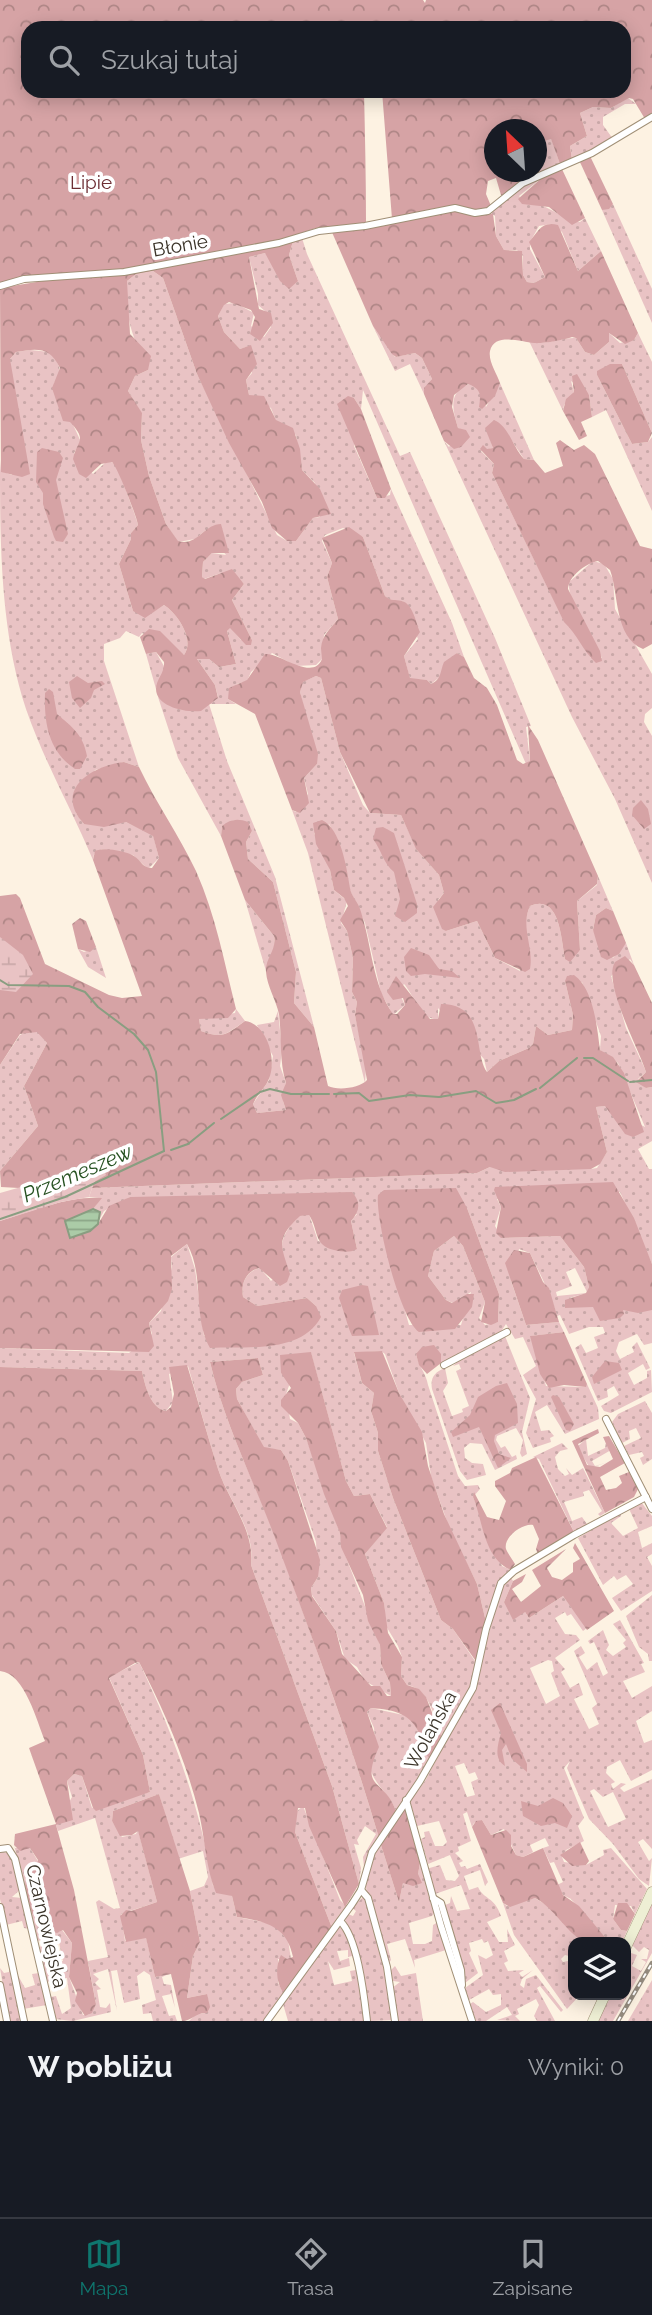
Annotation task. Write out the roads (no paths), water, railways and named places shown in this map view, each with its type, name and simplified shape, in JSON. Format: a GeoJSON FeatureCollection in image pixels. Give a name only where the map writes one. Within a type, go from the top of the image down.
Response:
{"type":"FeatureCollection","features":[{"type":"Feature","properties":{"kind":"street","name":"Błonie"},"geometry":{"type":"LineString","coordinates":[[0,286],[24,279],[124,272],[279,243],[319,231],[365,226],[455,208],[475,213],[488,211],[523,183],[592,153],[652,117]]}},
{"type":"Feature","properties":{"kind":"street"},"geometry":{"type":"LineString","coordinates":[[444,1365],[507,1332]]}},
{"type":"Feature","properties":{"kind":"street"},"geometry":{"type":"LineString","coordinates":[[606,1419],[652,1509]]}},
{"type":"Feature","properties":{"kind":"street","name":"Wolańska"},"geometry":{"type":"LineString","coordinates":[[267,2021],[361,1890],[372,1852],[420,1782],[472,1688],[486,1629],[501,1583],[514,1571],[574,1535],[646,1497]]}},
{"type":"Feature","properties":{"kind":"street"},"geometry":{"type":"LineString","coordinates":[[406,1800],[433,1898],[472,2021]]}},
{"type":"Feature","properties":{"kind":"street","name":"Czarnowiejska"},"geometry":{"type":"LineString","coordinates":[[0,1849],[8,1848],[15,1859],[53,2021]]}},
{"type":"Feature","properties":{"kind":"street"},"geometry":{"type":"LineString","coordinates":[[361,1890],[368,1898],[387,1967],[395,2021]]}},
{"type":"Feature","properties":{"kind":"street"},"geometry":{"type":"LineString","coordinates":[[631,1937],[652,1892]]}},
{"type":"Feature","properties":{"kind":"street"},"geometry":{"type":"LineString","coordinates":[[0,1907],[24,2021]]}},
{"type":"Feature","properties":{"kind":"street"},"geometry":{"type":"LineString","coordinates":[[340,1921],[349,1934],[367,2021]]}},
{"type":"Feature","properties":{"kind":"street"},"geometry":{"type":"LineString","coordinates":[[0,1985],[8,2021]]}},
{"type":"Feature","properties":{"kind":"street"},"geometry":{"type":"LineString","coordinates":[[593,2021],[603,2000]]}},
{"type":"Feature","properties":{"kind":"waterway"},"geometry":{"type":"LineString","coordinates":[[0,980],[8,985],[69,986],[85,992],[98,1007],[134,1034],[148,1050],[156,1072],[164,1151]]}},
{"type":"Feature","properties":{"kind":"waterway","name":"Przemeszew"},"geometry":{"type":"LineString","coordinates":[[540,1088],[577,1058]]}},
{"type":"Feature","properties":{"kind":"waterway"},"geometry":{"type":"LineString","coordinates":[[584,1058],[593,1058],[628,1081]]}},
{"type":"Feature","properties":{"kind":"waterway"},"geometry":{"type":"LineString","coordinates":[[630,1082],[652,1080]]}},
{"type":"Feature","properties":{"kind":"waterway","name":"Przemeszew"},"geometry":{"type":"LineString","coordinates":[[260,1092],[270,1089],[291,1094],[329,1094]]}},
{"type":"Feature","properties":{"kind":"waterway","name":"Przemeszew"},"geometry":{"type":"LineString","coordinates":[[334,1094],[359,1093],[369,1101],[410,1095],[439,1097],[476,1091],[496,1103],[514,1100],[536,1089]]}},
{"type":"Feature","properties":{"kind":"waterway","name":"Przemeszew"},"geometry":{"type":"LineString","coordinates":[[221,1119],[259,1093]]}},
{"type":"Feature","properties":{"kind":"waterway","name":"Przemeszew"},"geometry":{"type":"LineString","coordinates":[[171,1150],[188,1144],[214,1123]]}},
{"type":"Feature","properties":{"kind":"waterway","name":"Przemeszew"},"geometry":{"type":"LineString","coordinates":[[0,1219],[65,1197],[164,1151]]}},
{"type":"Feature","properties":{"kind":"railway"},"geometry":{"type":"LineString","coordinates":[[618,2021],[652,1963]]}},
{"type":"Feature","properties":{"kind":"park label","name":"Lipie"},"geometry":{"type":"Point","coordinates":[91,182]}}]}
